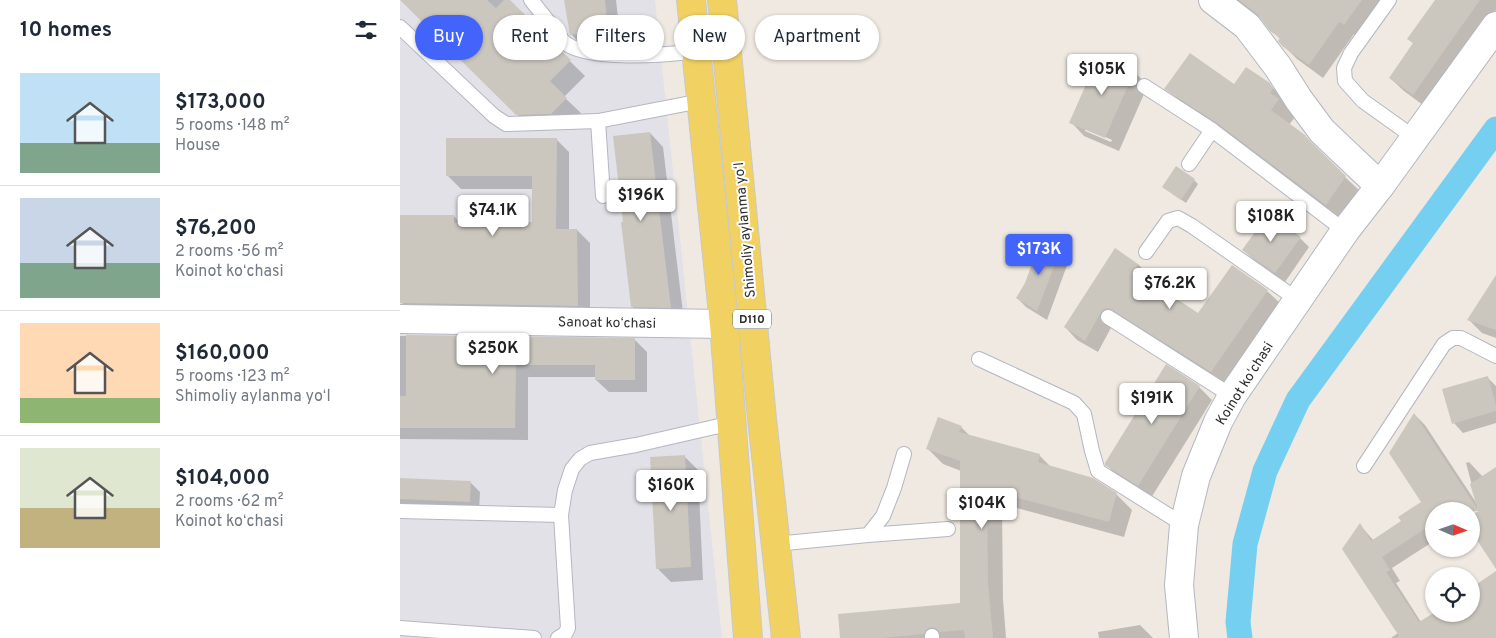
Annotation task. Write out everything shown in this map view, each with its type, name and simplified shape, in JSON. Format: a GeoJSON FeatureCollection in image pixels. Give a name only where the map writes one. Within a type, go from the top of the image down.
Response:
{"type":"FeatureCollection","features":[{"type":"Feature","properties":{"kind":"main road","name":"Shimoliy aylanma yoʻl"},"geometry":{"type":"LineString","coordinates":[[691,0],[692,15]]}},
{"type":"Feature","properties":{"kind":"main road","name":"Shimoliy aylanma yoʻl"},"geometry":{"type":"LineString","coordinates":[[722,0],[762,419],[786,638]]}},
{"type":"Feature","properties":{"kind":"main road","name":"Shimoliy aylanma yoʻl"},"geometry":{"type":"LineString","coordinates":[[697,60],[724,324],[748,638]]}},
{"type":"Feature","properties":{"kind":"street"},"geometry":{"type":"LineString","coordinates":[[1212,0],[1247,26],[1278,66],[1322,132],[1380,186]]}},
{"type":"Feature","properties":{"kind":"street","name":"Koinot koʻchasi"},"geometry":{"type":"LineString","coordinates":[[1184,638],[1179,585],[1184,524],[1196,476],[1218,422],[1232,396],[1345,231],[1496,26]]}},
{"type":"Feature","properties":{"kind":"street","name":"Sanoat koʻchasi"},"geometry":{"type":"LineString","coordinates":[[400,319],[724,324]]}},
{"type":"Feature","properties":{"kind":"lane"},"geometry":{"type":"LineString","coordinates":[[531,0],[564,42],[576,49],[601,54],[643,56],[674,54]]}},
{"type":"Feature","properties":{"kind":"lane"},"geometry":{"type":"LineString","coordinates":[[1389,0],[1351,53],[1344,68],[1345,82],[1363,101],[1414,138]]}},
{"type":"Feature","properties":{"kind":"lane"},"geometry":{"type":"LineString","coordinates":[[400,26],[494,116],[506,124],[598,121],[701,101]]}},
{"type":"Feature","properties":{"kind":"lane"},"geometry":{"type":"LineString","coordinates":[[1144,86],[1212,130],[1345,231]]}},
{"type":"Feature","properties":{"kind":"lane"},"geometry":{"type":"LineString","coordinates":[[598,121],[603,196]]}},
{"type":"Feature","properties":{"kind":"lane"},"geometry":{"type":"LineString","coordinates":[[1189,164],[1212,130]]}},
{"type":"Feature","properties":{"kind":"lane"},"geometry":{"type":"LineString","coordinates":[[1146,252],[1168,221],[1178,218],[1298,300]]}},
{"type":"Feature","properties":{"kind":"lane"},"geometry":{"type":"LineString","coordinates":[[1108,317],[1232,396]]}},
{"type":"Feature","properties":{"kind":"lane"},"geometry":{"type":"LineString","coordinates":[[1364,466],[1444,344],[1453,338],[1461,338],[1496,356]]}},
{"type":"Feature","properties":{"kind":"lane"},"geometry":{"type":"LineString","coordinates":[[978,359],[1074,403],[1084,414],[1098,471],[1184,524]]}},
{"type":"Feature","properties":{"kind":"lane"},"geometry":{"type":"LineString","coordinates":[[558,638],[566,634],[568,628],[561,515],[565,490],[572,469],[580,458],[590,453],[636,445],[732,423]]}},
{"type":"Feature","properties":{"kind":"lane"},"geometry":{"type":"LineString","coordinates":[[868,535],[883,516],[904,454]]}},
{"type":"Feature","properties":{"kind":"lane"},"geometry":{"type":"LineString","coordinates":[[400,511],[561,515]]}},
{"type":"Feature","properties":{"kind":"lane"},"geometry":{"type":"LineString","coordinates":[[776,544],[948,529]]}},
{"type":"Feature","properties":{"kind":"lane"},"geometry":{"type":"LineString","coordinates":[[400,628],[534,638]]}},
{"type":"Feature","properties":{"kind":"shaded area"},"geometry":{"type":"Polygon","coordinates":[[[400,0],[655,0],[657,15],[577,15],[577,60],[661,60],[722,638],[400,638],[400,0]]]}},
{"type":"Feature","properties":{"kind":"building"},"geometry":{"type":"Polygon","coordinates":[[[400,0],[487,0],[496,8],[504,0],[510,0],[525,15],[493,15],[493,60],[567,60],[567,56],[571,60],[550,81],[567,98],[551,114],[516,115],[461,60],[483,60],[483,15],[415,15],[400,0]]]}},
{"type":"Feature","properties":{"kind":"building"},"geometry":{"type":"Polygon","coordinates":[[[564,0],[605,0],[606,15],[577,15],[577,34],[570,35],[564,0]]]}},
{"type":"Feature","properties":{"kind":"building"},"geometry":{"type":"Polygon","coordinates":[[[1239,0],[1362,0],[1344,25],[1339,22],[1309,65],[1282,46],[1278,41],[1280,38],[1270,31],[1257,14],[1239,0]]]}},
{"type":"Feature","properties":{"kind":"building"},"geometry":{"type":"Polygon","coordinates":[[[1435,0],[1480,0],[1413,95],[1389,78],[1413,43],[1407,39],[1435,0]]]}},
{"type":"Feature","properties":{"kind":"building"},"geometry":{"type":"Polygon","coordinates":[[[1190,53],[1234,84],[1246,67],[1270,83],[1273,88],[1270,93],[1279,99],[1271,110],[1305,135],[1346,176],[1326,205],[1217,123],[1164,89],[1190,53]]]}},
{"type":"Feature","properties":{"kind":"building"},"geometry":{"type":"Polygon","coordinates":[[[1099,55],[1135,70],[1105,138],[1069,123],[1099,55]]]}},
{"type":"Feature","properties":{"kind":"building"},"geometry":{"type":"Polygon","coordinates":[[[650,132],[671,308],[631,307],[613,136],[650,132]]]}},
{"type":"Feature","properties":{"kind":"building"},"geometry":{"type":"Polygon","coordinates":[[[446,138],[557,138],[556,229],[577,229],[578,306],[400,303],[400,215],[454,215],[454,223],[532,222],[532,176],[446,176],[446,138]]]}},
{"type":"Feature","properties":{"kind":"building"},"geometry":{"type":"Polygon","coordinates":[[[1176,166],[1195,179],[1181,200],[1162,187],[1176,166]]]}},
{"type":"Feature","properties":{"kind":"building"},"geometry":{"type":"Polygon","coordinates":[[[1268,214],[1301,237],[1275,273],[1242,250],[1268,214]]]}},
{"type":"Feature","properties":{"kind":"building"},"geometry":{"type":"Polygon","coordinates":[[[1040,242],[1061,249],[1037,311],[1016,298],[1025,283],[1040,242]]]}},
{"type":"Feature","properties":{"kind":"building"},"geometry":{"type":"Polygon","coordinates":[[[1115,248],[1138,264],[1134,271],[1198,313],[1232,265],[1268,290],[1211,372],[1109,308],[1101,312],[1085,341],[1064,327],[1115,248]]]}},
{"type":"Feature","properties":{"kind":"building"},"geometry":{"type":"Polygon","coordinates":[[[1496,275],[1496,330],[1467,320],[1496,275]]]}},
{"type":"Feature","properties":{"kind":"building"},"geometry":{"type":"Polygon","coordinates":[[[406,335],[635,338],[635,380],[595,380],[595,365],[516,365],[515,428],[400,428],[400,396],[406,396],[406,335]]]}},
{"type":"Feature","properties":{"kind":"building"},"geometry":{"type":"Polygon","coordinates":[[[1166,364],[1200,386],[1138,486],[1105,465],[1105,463],[1166,364]]]}},
{"type":"Feature","properties":{"kind":"building"},"geometry":{"type":"Polygon","coordinates":[[[1488,376],[1496,411],[1452,424],[1442,389],[1488,376]]]}},
{"type":"Feature","properties":{"kind":"building"},"geometry":{"type":"Polygon","coordinates":[[[1414,413],[1473,502],[1425,502],[1425,529],[1382,557],[1390,570],[1386,572],[1419,622],[1425,618],[1425,622],[1480,622],[1480,582],[1496,571],[1496,638],[1395,638],[1399,636],[1342,549],[1360,523],[1371,541],[1401,521],[1398,517],[1421,502],[1389,453],[1414,413]]]}},
{"type":"Feature","properties":{"kind":"building"},"geometry":{"type":"Polygon","coordinates":[[[938,417],[962,426],[959,432],[1040,454],[1038,462],[1093,478],[1117,493],[1109,522],[987,490],[988,583],[993,638],[965,638],[964,630],[940,632],[932,627],[927,629],[924,634],[883,638],[840,638],[838,614],[960,603],[960,461],[926,449],[938,417]]]}},
{"type":"Feature","properties":{"kind":"building"},"geometry":{"type":"Polygon","coordinates":[[[685,455],[691,567],[656,569],[650,457],[685,455]]]}},
{"type":"Feature","properties":{"kind":"building"},"geometry":{"type":"Polygon","coordinates":[[[1496,467],[1496,569],[1480,545],[1480,502],[1476,502],[1470,484],[1496,467]]]}},
{"type":"Feature","properties":{"kind":"building"},"geometry":{"type":"Polygon","coordinates":[[[400,478],[471,481],[470,502],[400,499],[400,478]]]}},
{"type":"Feature","properties":{"kind":"waterway"},"geometry":{"type":"LineString","coordinates":[[1240,638],[1238,622],[1245,544],[1265,471],[1298,400],[1496,129]]}}]}
